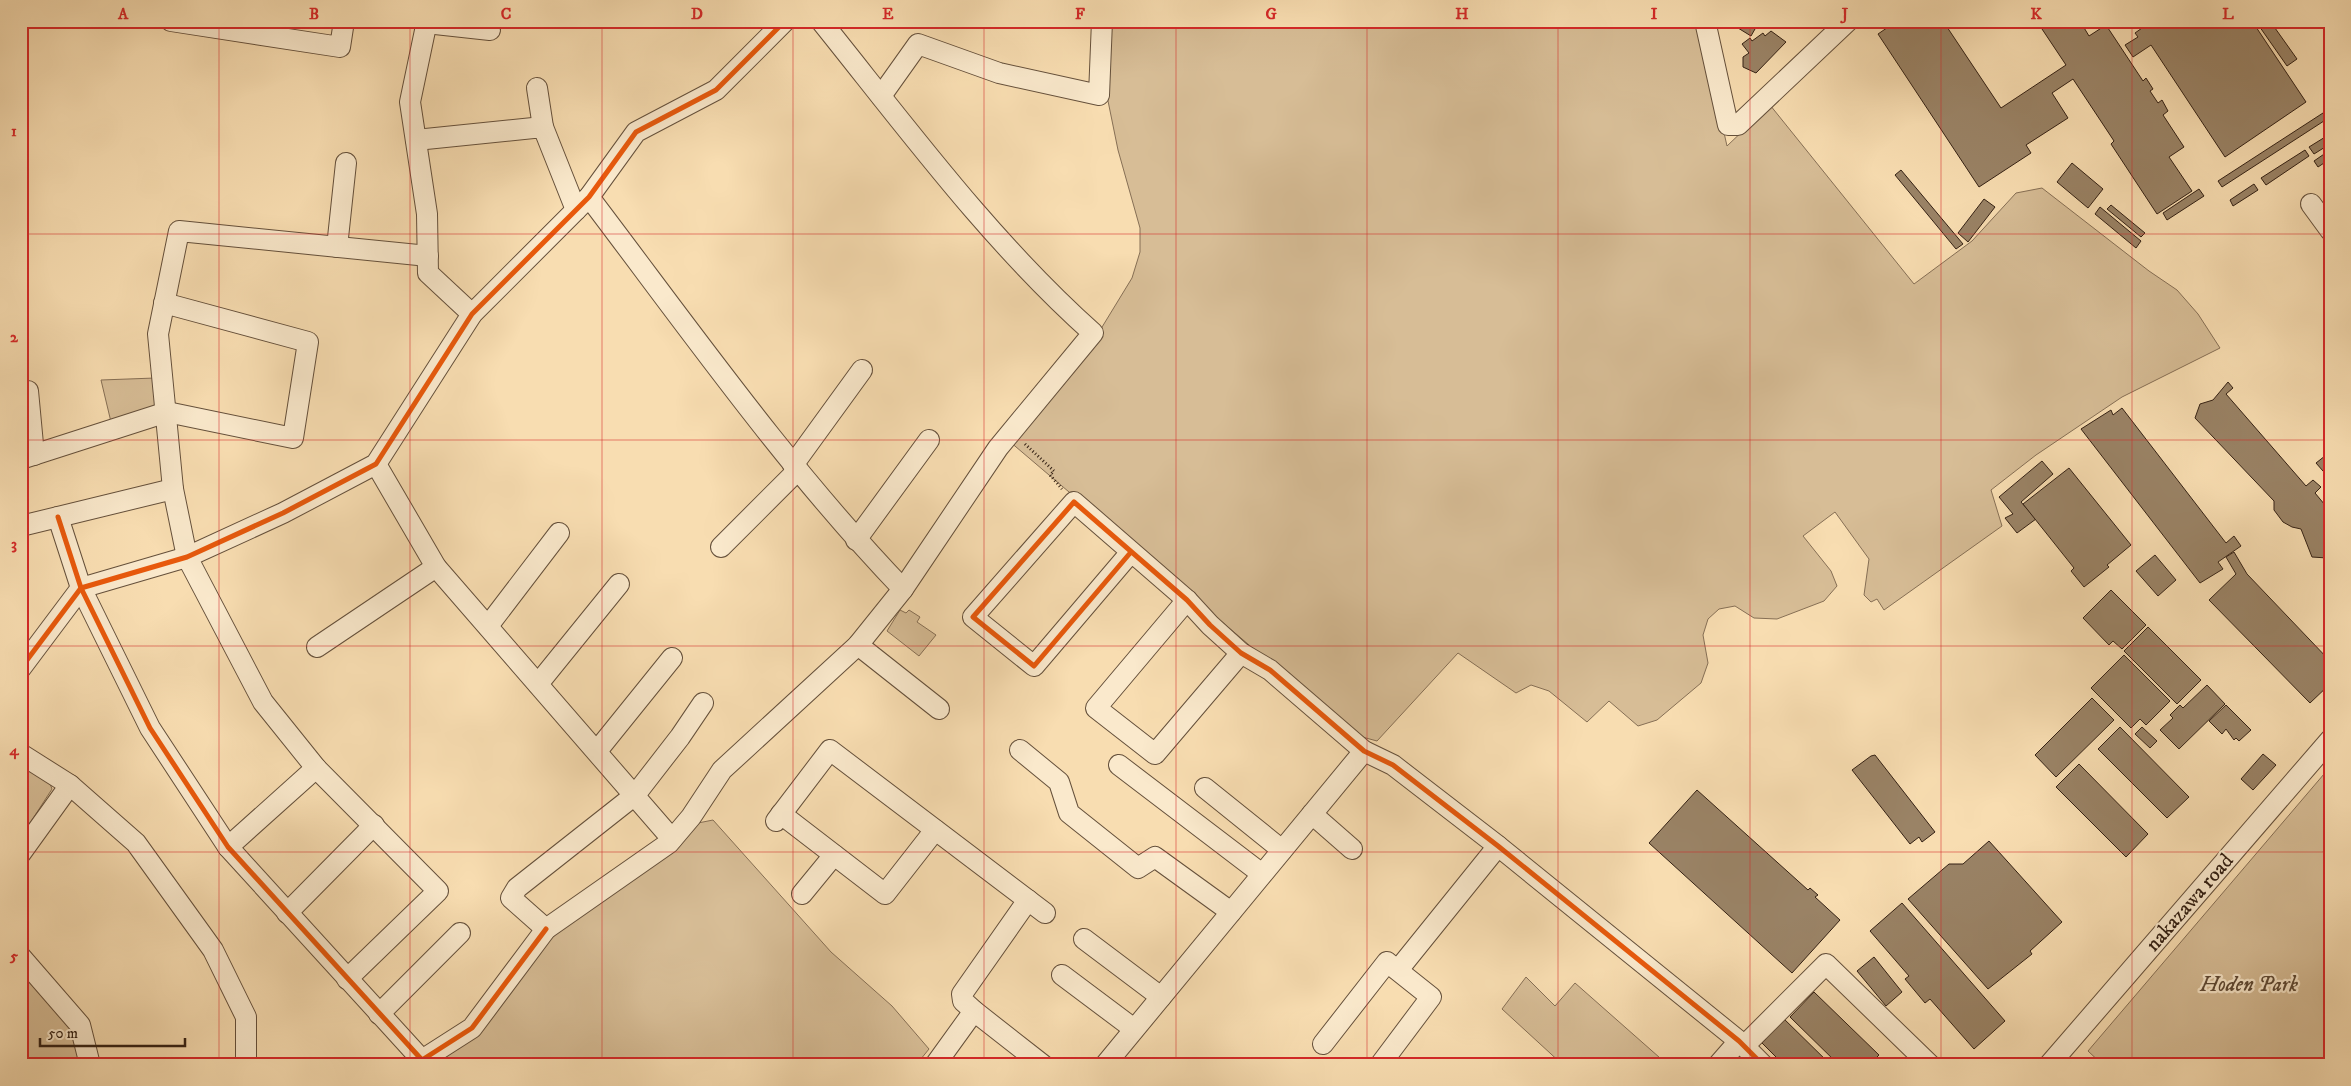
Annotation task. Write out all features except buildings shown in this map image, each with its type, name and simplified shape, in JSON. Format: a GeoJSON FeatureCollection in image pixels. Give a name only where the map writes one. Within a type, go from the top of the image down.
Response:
{"type":"FeatureCollection","features":[{"type":"Feature","properties":{"kind":"street"},"geometry":{"type":"LineString","coordinates":[[171,21],[340,47],[344,21]]}},
{"type":"Feature","properties":{"kind":"street"},"geometry":{"type":"LineString","coordinates":[[21,668],[81,588],[187,557],[283,513],[376,464],[472,314],[583,204],[636,132],[716,90],[786,21]]}},
{"type":"Feature","properties":{"kind":"street"},"geometry":{"type":"LineString","coordinates":[[58,517],[81,588],[150,728],[228,847],[422,1060],[472,1028],[546,929],[672,839],[691,818],[722,770],[858,645],[903,589],[1011,432],[1093,333],[1050,294],[951,182],[821,21]]}},
{"type":"Feature","properties":{"kind":"street"},"geometry":{"type":"LineString","coordinates":[[881,96],[918,44],[999,74],[1099,95],[1102,21]]}},
{"type":"Feature","properties":{"kind":"street"},"geometry":{"type":"LineString","coordinates":[[1705,21],[1728,125],[1738,125],[1848,21]]}},
{"type":"Feature","properties":{"kind":"street"},"geometry":{"type":"LineString","coordinates":[[472,314],[428,273],[427,214],[410,102],[426,22],[490,30]]}},
{"type":"Feature","properties":{"kind":"street"},"geometry":{"type":"LineString","coordinates":[[538,88],[544,127],[583,204],[795,468],[856,540],[903,589]]}},
{"type":"Feature","properties":{"kind":"street"},"geometry":{"type":"LineString","coordinates":[[416,140],[544,127]]}},
{"type":"Feature","properties":{"kind":"street"},"geometry":{"type":"LineString","coordinates":[[337,247],[346,163]]}},
{"type":"Feature","properties":{"kind":"street"},"geometry":{"type":"LineString","coordinates":[[2311,204],[2330,230]]}},
{"type":"Feature","properties":{"kind":"street"},"geometry":{"type":"LineString","coordinates":[[347,979],[438,891],[316,768],[263,702],[187,557],[173,489],[158,334],[179,231],[428,256]]}},
{"type":"Feature","properties":{"kind":"street"},"geometry":{"type":"LineString","coordinates":[[28,390],[28,457],[166,412],[293,438],[308,342],[164,304]]}},
{"type":"Feature","properties":{"kind":"street"},"geometry":{"type":"LineString","coordinates":[[721,547],[795,468],[862,370]]}},
{"type":"Feature","properties":{"kind":"street"},"geometry":{"type":"LineString","coordinates":[[856,540],[929,440]]}},
{"type":"Feature","properties":{"kind":"street"},"geometry":{"type":"LineString","coordinates":[[376,464],[436,567],[672,839]]}},
{"type":"Feature","properties":{"kind":"street"},"geometry":{"type":"LineString","coordinates":[[21,526],[173,489]]}},
{"type":"Feature","properties":{"kind":"street"},"geometry":{"type":"LineString","coordinates":[[1131,552],[1034,666],[973,617],[1074,502],[1187,600],[1210,625],[1241,653],[1270,670],[1364,751],[1393,765],[1498,846],[1741,1044],[1763,1065]]}},
{"type":"Feature","properties":{"kind":"street"},"geometry":{"type":"LineString","coordinates":[[488,626],[559,533]]}},
{"type":"Feature","properties":{"kind":"street"},"geometry":{"type":"LineString","coordinates":[[317,647],[436,567]]}},
{"type":"Feature","properties":{"kind":"street"},"geometry":{"type":"LineString","coordinates":[[538,684],[619,584]]}},
{"type":"Feature","properties":{"kind":"street"},"geometry":{"type":"LineString","coordinates":[[1187,600],[1096,708],[1155,754],[1241,653]]}},
{"type":"Feature","properties":{"kind":"street"},"geometry":{"type":"LineString","coordinates":[[858,645],[939,709]]}},
{"type":"Feature","properties":{"kind":"street"},"geometry":{"type":"LineString","coordinates":[[596,751],[672,658]]}},
{"type":"Feature","properties":{"kind":"street"},"geometry":{"type":"LineString","coordinates":[[546,929],[512,898],[517,888],[635,795],[680,737],[703,703]]}},
{"type":"Feature","properties":{"kind":"street","name":"nakazawa road"},"geometry":{"type":"LineString","coordinates":[[2049,1065],[2330,740]]}},
{"type":"Feature","properties":{"kind":"street"},"geometry":{"type":"LineString","coordinates":[[935,830],[885,894],[834,855],[778,818],[830,750],[1045,913]]}},
{"type":"Feature","properties":{"kind":"street"},"geometry":{"type":"LineString","coordinates":[[1020,750],[1059,782],[1069,814],[1138,868],[1154,857],[1231,912]]}},
{"type":"Feature","properties":{"kind":"street"},"geometry":{"type":"LineString","coordinates":[[1105,1065],[1364,751]]}},
{"type":"Feature","properties":{"kind":"street"},"geometry":{"type":"LineString","coordinates":[[21,754],[70,785],[136,843],[213,950],[246,1017],[246,1065]]}},
{"type":"Feature","properties":{"kind":"street"},"geometry":{"type":"LineString","coordinates":[[1119,766],[1262,874]]}},
{"type":"Feature","properties":{"kind":"street"},"geometry":{"type":"LineString","coordinates":[[228,847],[316,768]]}},
{"type":"Feature","properties":{"kind":"street"},"geometry":{"type":"LineString","coordinates":[[21,853],[70,785]]}},
{"type":"Feature","properties":{"kind":"street"},"geometry":{"type":"LineString","coordinates":[[1204,788],[1282,850]]}},
{"type":"Feature","properties":{"kind":"street"},"geometry":{"type":"LineString","coordinates":[[1312,814],[1352,849]]}},
{"type":"Feature","properties":{"kind":"street"},"geometry":{"type":"LineString","coordinates":[[287,913],[374,826]]}},
{"type":"Feature","properties":{"kind":"street"},"geometry":{"type":"LineString","coordinates":[[1398,970],[1498,846]]}},
{"type":"Feature","properties":{"kind":"street"},"geometry":{"type":"LineString","coordinates":[[802,894],[834,855]]}},
{"type":"Feature","properties":{"kind":"street"},"geometry":{"type":"LineString","coordinates":[[1028,900],[962,994],[963,1001],[974,1011],[1043,1065]]}},
{"type":"Feature","properties":{"kind":"street"},"geometry":{"type":"LineString","coordinates":[[379,1014],[460,933]]}},
{"type":"Feature","properties":{"kind":"street"},"geometry":{"type":"LineString","coordinates":[[1084,939],[1161,997]]}},
{"type":"Feature","properties":{"kind":"street"},"geometry":{"type":"LineString","coordinates":[[21,957],[80,1025],[90,1065]]}},
{"type":"Feature","properties":{"kind":"street"},"geometry":{"type":"LineString","coordinates":[[1323,1044],[1387,962],[1431,998],[1380,1065]]}},
{"type":"Feature","properties":{"kind":"street"},"geometry":{"type":"LineString","coordinates":[[1718,1065],[1826,964],[1930,1065]]}},
{"type":"Feature","properties":{"kind":"street"},"geometry":{"type":"LineString","coordinates":[[1062,975],[1134,1030]]}},
{"type":"Feature","properties":{"kind":"street"},"geometry":{"type":"LineString","coordinates":[[935,1065],[974,1011]]}},
{"type":"Feature","properties":{"kind":"path"},"geometry":{"type":"LineString","coordinates":[[1011,432],[1054,471],[1050,476],[1074,502]]}},
{"type":"Feature","properties":{"kind":"green space"},"geometry":{"type":"Polygon","coordinates":[[[1106,21],[1699,21],[1727,146],[1770,105],[1914,284],[1972,241],[2016,193],[2042,188],[2149,271],[2177,290],[2198,314],[2220,348],[2122,397],[2036,455],[1991,490],[2002,526],[1884,610],[1877,599],[1871,602],[1864,595],[1869,559],[1835,512],[1803,536],[1831,571],[1837,586],[1824,601],[1777,619],[1754,618],[1735,606],[1719,609],[1708,619],[1703,635],[1708,663],[1701,683],[1657,720],[1638,726],[1609,701],[1587,722],[1549,691],[1531,685],[1516,693],[1458,653],[1377,741],[1355,735],[1009,441],[1099,332],[1132,278],[1140,252],[1140,228],[1118,150],[1107,96],[1106,21]]]}},
{"type":"Feature","properties":{"kind":"green space"},"geometry":{"type":"Polygon","coordinates":[[[155,378],[158,407],[111,422],[101,380],[155,378]]]}},
{"type":"Feature","properties":{"kind":"green space"},"geometry":{"type":"Polygon","coordinates":[[[900,610],[906,613],[909,610],[920,617],[917,622],[936,635],[919,656],[887,631],[900,610]]]}},
{"type":"Feature","properties":{"kind":"green space"},"geometry":{"type":"Polygon","coordinates":[[[21,764],[49,781],[52,789],[21,837],[21,764]]]}},
{"type":"Feature","properties":{"kind":"green space","name":"Hoden Park"},"geometry":{"type":"Polygon","coordinates":[[[2330,767],[2330,1065],[2103,1065],[2088,1051],[2330,767]]]}},
{"type":"Feature","properties":{"kind":"green space"},"geometry":{"type":"Polygon","coordinates":[[[713,820],[831,952],[892,1006],[929,1049],[916,1065],[433,1065],[455,1049],[530,952],[693,824],[713,820]]]}},
{"type":"Feature","properties":{"kind":"green space"},"geometry":{"type":"Polygon","coordinates":[[[21,968],[72,1013],[84,1065],[21,1065],[21,968]]]}},
{"type":"Feature","properties":{"kind":"green space"},"geometry":{"type":"Polygon","coordinates":[[[1526,977],[1555,1006],[1575,983],[1668,1065],[1563,1065],[1502,1009],[1526,977]]]}},
{"type":"Feature","properties":{"kind":"cycle path"},"geometry":{"type":"LineString","coordinates":[[21,668],[81,588],[187,557],[283,513],[376,464],[472,314],[589,197],[636,132],[716,90],[785,21]]}},
{"type":"Feature","properties":{"kind":"cycle path"},"geometry":{"type":"LineString","coordinates":[[1131,552],[1034,666],[973,617],[1074,502],[1187,600],[1210,625],[1241,653],[1270,670],[1364,751],[1393,765],[1498,846],[1739,1041],[1763,1065]]}},
{"type":"Feature","properties":{"kind":"cycle path"},"geometry":{"type":"LineString","coordinates":[[58,517],[81,588],[150,728],[228,847],[422,1060],[472,1028],[546,929]]}}]}
